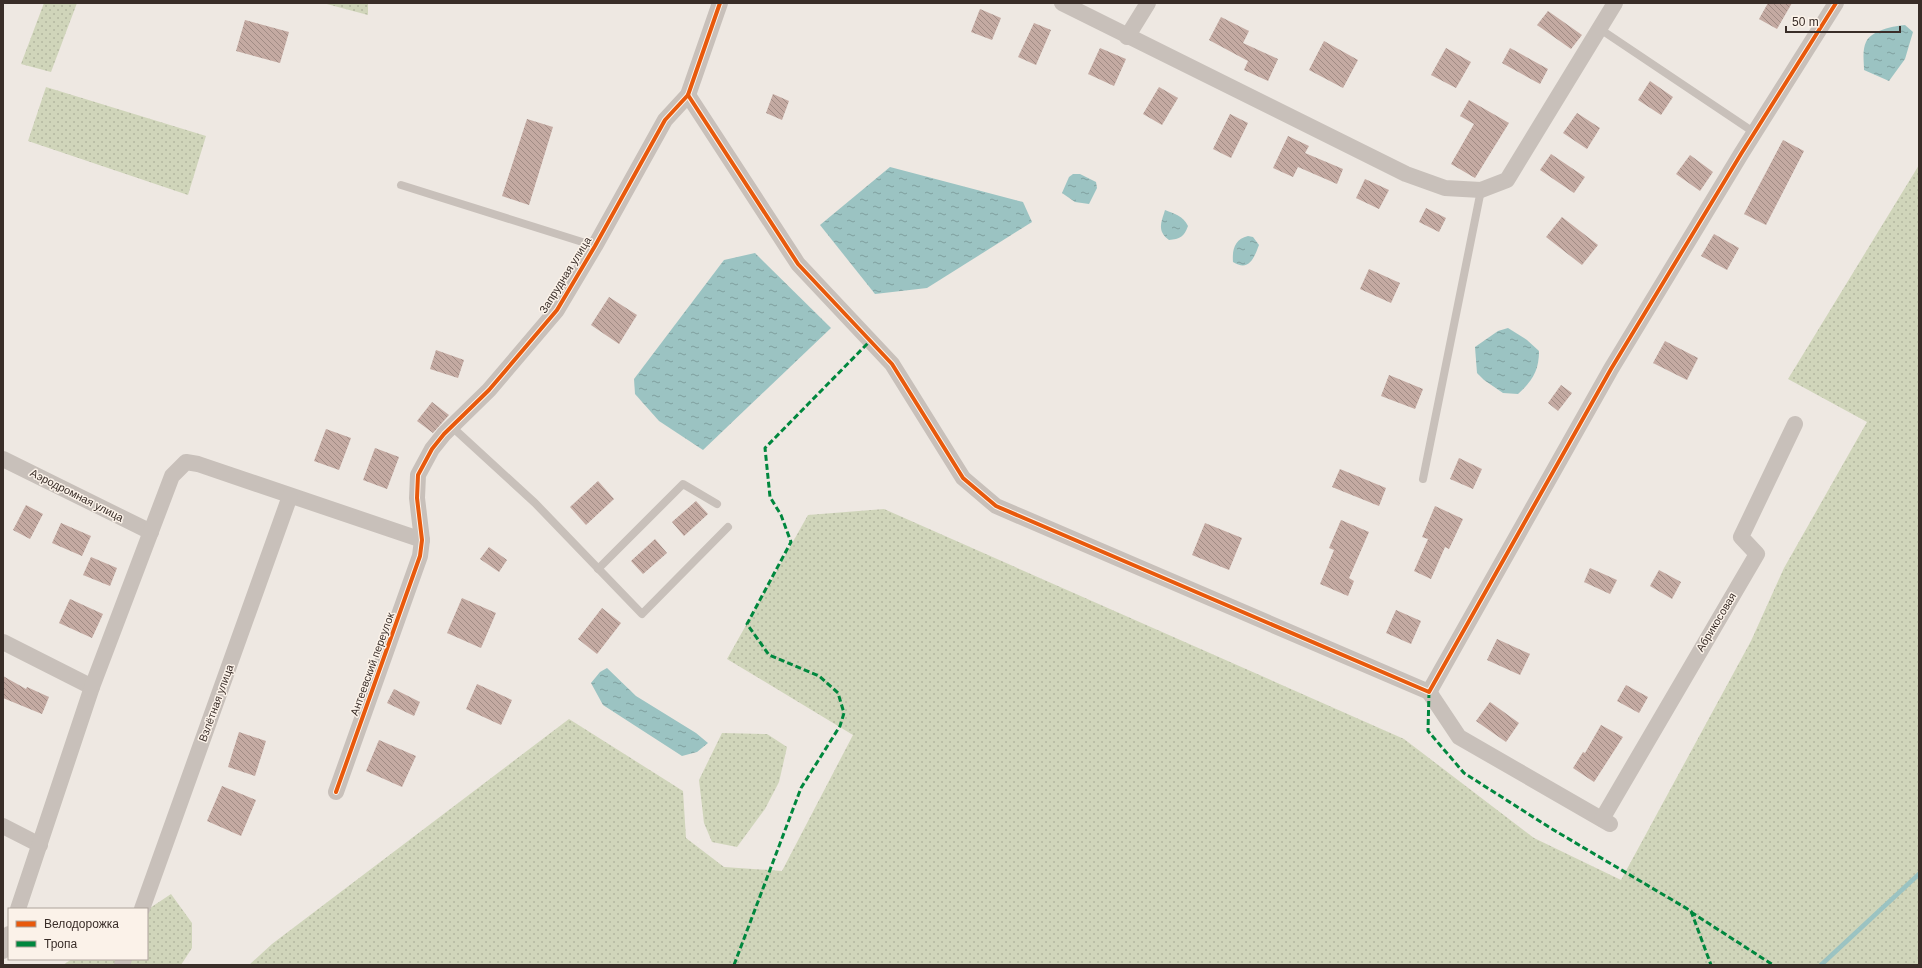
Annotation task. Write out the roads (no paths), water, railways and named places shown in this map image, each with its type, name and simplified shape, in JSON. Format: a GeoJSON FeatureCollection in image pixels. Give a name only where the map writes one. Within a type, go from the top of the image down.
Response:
{"type":"FeatureCollection","features":[{"type":"Feature","properties":{"kind":"street","name":"Запрудная улица"},"geometry":{"type":"LineString","coordinates":[[422,540],[416,498],[418,475],[432,449],[451,426],[489,390],[556,310],[595,246],[665,120],[688,95],[720,3]]}},
{"type":"Feature","properties":{"kind":"street"},"geometry":{"type":"LineString","coordinates":[[1062,3],[1127,37],[1406,174],[1445,188],[1481,190],[1507,180],[1615,3]]}},
{"type":"Feature","properties":{"kind":"street"},"geometry":{"type":"LineString","coordinates":[[1127,37],[1148,3]]}},
{"type":"Feature","properties":{"kind":"street"},"geometry":{"type":"LineString","coordinates":[[688,95],[730,157],[798,264],[892,364],[963,478],[996,506],[1429,692],[1611,369],[1693,232],[1836,3]]}},
{"type":"Feature","properties":{"kind":"street","name":"Абрикосовая"},"geometry":{"type":"LineString","coordinates":[[1429,692],[1459,737],[1606,821],[1757,554],[1741,537],[1795,424]]}},
{"type":"Feature","properties":{"kind":"street","name":"Аэродромная улица"},"geometry":{"type":"LineString","coordinates":[[3,459],[151,532]]}},
{"type":"Feature","properties":{"kind":"street"},"geometry":{"type":"LineString","coordinates":[[18,908],[92,687],[172,476],[186,462],[198,464],[422,540]]}},
{"type":"Feature","properties":{"kind":"street","name":"Взлётная улица"},"geometry":{"type":"LineString","coordinates":[[142,908],[290,496]]}},
{"type":"Feature","properties":{"kind":"street","name":"Антеевский переулок"},"geometry":{"type":"LineString","coordinates":[[336,792],[420,556],[422,540]]}},
{"type":"Feature","properties":{"kind":"street"},"geometry":{"type":"LineString","coordinates":[[3,642],[92,687]]}},
{"type":"Feature","properties":{"kind":"street"},"geometry":{"type":"LineString","coordinates":[[3,826],[40,845]]}},
{"type":"Feature","properties":{"kind":"street"},"geometry":{"type":"LineString","coordinates":[[3,951],[8,937]]}},
{"type":"Feature","properties":{"kind":"lane"},"geometry":{"type":"LineString","coordinates":[[1600,29],[1755,133]]}},
{"type":"Feature","properties":{"kind":"lane"},"geometry":{"type":"LineString","coordinates":[[401,184],[595,246]]}},
{"type":"Feature","properties":{"kind":"lane"},"geometry":{"type":"LineString","coordinates":[[1423,479],[1481,190]]}},
{"type":"Feature","properties":{"kind":"lane"},"geometry":{"type":"LineString","coordinates":[[451,426],[535,503],[642,614],[728,527]]}},
{"type":"Feature","properties":{"kind":"lane"},"geometry":{"type":"LineString","coordinates":[[598,569],[683,484],[717,504]]}},
{"type":"Feature","properties":{"kind":"water"},"geometry":{"type":"Polygon","coordinates":[[[1905,25],[1913,32],[1905,59],[1889,81],[1864,70],[1864,49],[1869,38],[1873,34],[1883,29],[1905,25]]]}},
{"type":"Feature","properties":{"kind":"water"},"geometry":{"type":"Polygon","coordinates":[[[890,167],[1023,202],[1032,222],[927,288],[875,294],[820,225],[890,167]]]}},
{"type":"Feature","properties":{"kind":"water"},"geometry":{"type":"Polygon","coordinates":[[[1073,174],[1080,174],[1096,182],[1097,188],[1089,204],[1075,202],[1062,193],[1069,177],[1073,174]]]}},
{"type":"Feature","properties":{"kind":"water"},"geometry":{"type":"Polygon","coordinates":[[[1165,210],[1181,218],[1188,226],[1185,233],[1179,238],[1169,240],[1165,237],[1161,230],[1161,223],[1165,210]]]}},
{"type":"Feature","properties":{"kind":"water"},"geometry":{"type":"Polygon","coordinates":[[[1244,237],[1253,237],[1259,245],[1253,259],[1250,262],[1239,265],[1233,262],[1235,245],[1244,237]]]}},
{"type":"Feature","properties":{"kind":"water"},"geometry":{"type":"Polygon","coordinates":[[[755,253],[831,328],[703,450],[659,421],[635,394],[634,379],[724,260],[755,253]]]}},
{"type":"Feature","properties":{"kind":"water"},"geometry":{"type":"Polygon","coordinates":[[[1508,328],[1527,340],[1539,351],[1538,364],[1534,375],[1518,394],[1503,393],[1484,380],[1477,373],[1475,347],[1498,331],[1508,328]]]}},
{"type":"Feature","properties":{"kind":"water"},"geometry":{"type":"Polygon","coordinates":[[[607,668],[636,696],[696,733],[708,743],[697,752],[682,756],[603,705],[591,683],[600,672],[607,668]]]}},
{"type":"Feature","properties":{"kind":"waterway"},"geometry":{"type":"LineString","coordinates":[[1821,965],[1919,874]]}}]}
